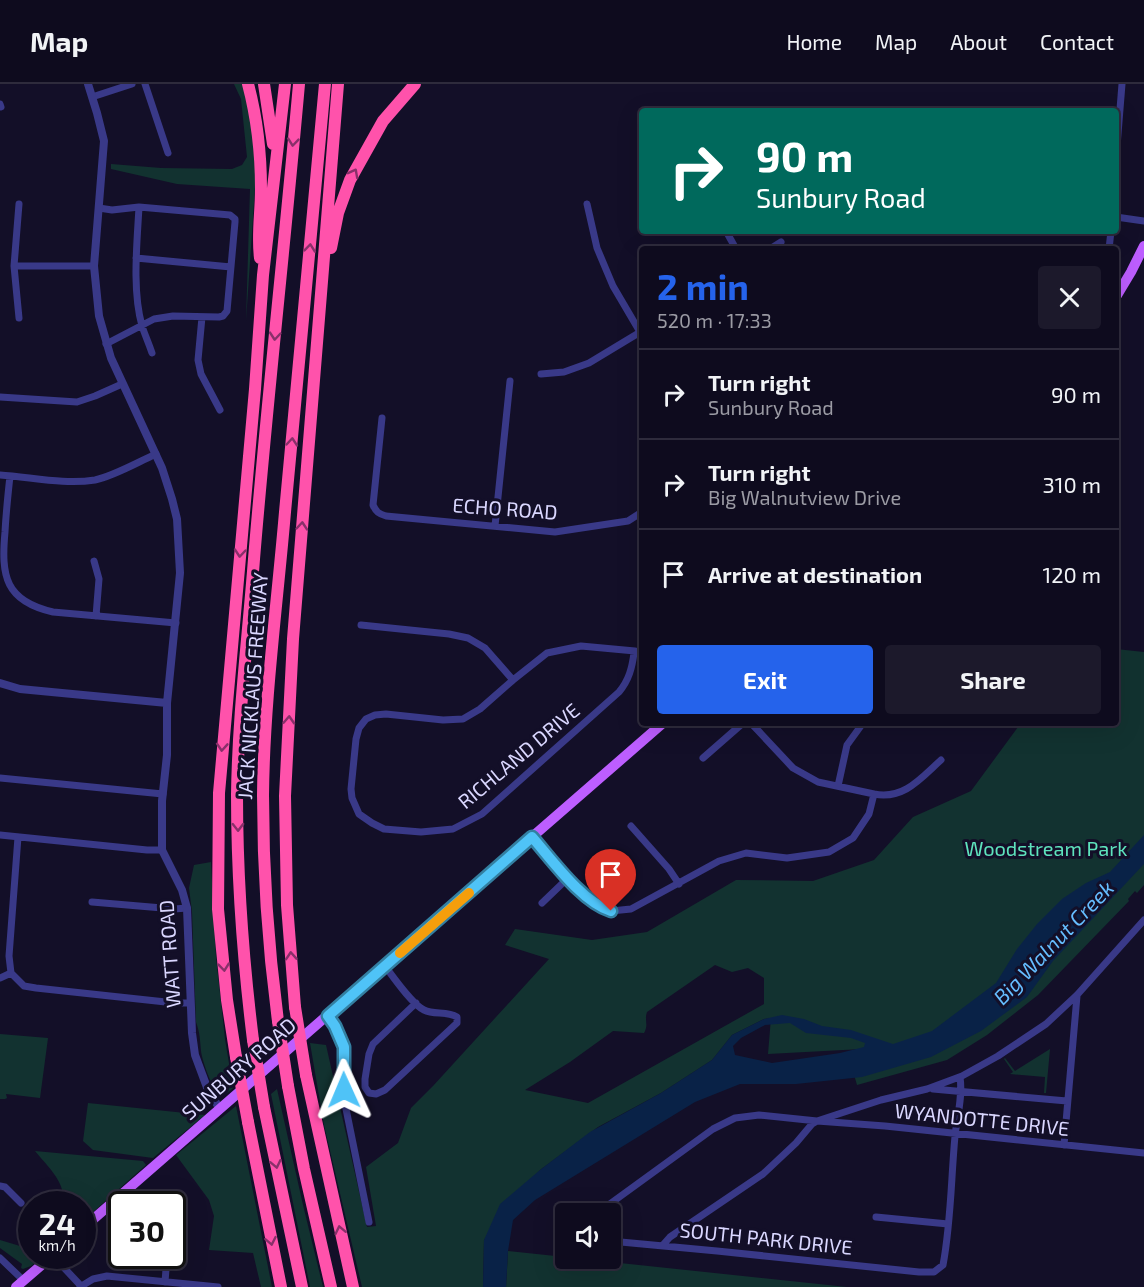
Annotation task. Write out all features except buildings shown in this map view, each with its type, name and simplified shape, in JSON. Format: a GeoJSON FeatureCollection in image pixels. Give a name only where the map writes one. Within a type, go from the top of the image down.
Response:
{"type":"FeatureCollection","features":[{"type":"Feature","properties":{"kind":"highway"},"geometry":{"type":"LineString","coordinates":[[248,84],[260,151],[261,191],[258,243],[263,275]]}},
{"type":"Feature","properties":{"kind":"highway"},"geometry":{"type":"LineString","coordinates":[[264,84],[272,137],[273,187]]}},
{"type":"Feature","properties":{"kind":"highway"},"geometry":{"type":"LineString","coordinates":[[280,1287],[236,1057],[218,909],[219,793],[263,275],[285,84]]}},
{"type":"Feature","properties":{"kind":"highway","name":"JACK NICKLAUS FREEWAY"},"geometry":{"type":"LineString","coordinates":[[299,84],[258,512],[237,794],[238,879],[253,1040],[264,1107],[302,1287]]}},
{"type":"Feature","properties":{"kind":"highway","name":"JACK NICKLAUS FREEWAY"},"geometry":{"type":"LineString","coordinates":[[325,84],[275,629],[263,795],[265,883],[278,1021],[304,1169],[331,1287]]}},
{"type":"Feature","properties":{"kind":"highway"},"geometry":{"type":"LineString","coordinates":[[338,84],[293,639],[285,796],[287,905],[295,1007],[306,1075],[353,1287]]}},
{"type":"Feature","properties":{"kind":"highway"},"geometry":{"type":"LineString","coordinates":[[313,395],[331,249],[338,213],[350,180],[383,122],[416,84]]}},
{"type":"Feature","properties":{"kind":"highway"},"geometry":{"type":"LineString","coordinates":[[407,96],[421,84]]}},
{"type":"Feature","properties":{"kind":"main road"},"geometry":{"type":"LineString","coordinates":[[1119,292],[1144,246]]}},
{"type":"Feature","properties":{"kind":"main road","name":"SUNBURY ROAD"},"geometry":{"type":"LineString","coordinates":[[96,1217],[660,726]]}},
{"type":"Feature","properties":{"kind":"main road"},"geometry":{"type":"LineString","coordinates":[[19,1284],[37,1269]]}},
{"type":"Feature","properties":{"kind":"street"},"geometry":{"type":"LineString","coordinates":[[0,835],[162,850],[161,822],[167,755],[167,703],[180,573],[177,519],[156,454],[122,384],[106,344],[98,306],[94,266],[104,141],[98,112],[88,84]]}},
{"type":"Feature","properties":{"kind":"street"},"geometry":{"type":"LineString","coordinates":[[92,97],[132,84]]}},
{"type":"Feature","properties":{"kind":"street"},"geometry":{"type":"LineString","coordinates":[[145,84],[168,153]]}},
{"type":"Feature","properties":{"kind":"street"},"geometry":{"type":"LineString","coordinates":[[1119,122],[1122,84]]}},
{"type":"Feature","properties":{"kind":"street"},"geometry":{"type":"LineString","coordinates":[[19,204],[14,266],[19,318]]}},
{"type":"Feature","properties":{"kind":"street"},"geometry":{"type":"LineString","coordinates":[[587,204],[597,248],[613,286],[639,328]]}},
{"type":"Feature","properties":{"kind":"street"},"geometry":{"type":"LineString","coordinates":[[99,208],[112,210],[139,207],[233,217],[235,222],[227,311],[223,316],[173,316],[154,319],[106,344]]}},
{"type":"Feature","properties":{"kind":"street"},"geometry":{"type":"LineString","coordinates":[[139,207],[137,287],[142,326],[152,353]]}},
{"type":"Feature","properties":{"kind":"street"},"geometry":{"type":"LineString","coordinates":[[1119,217],[1144,221]]}},
{"type":"Feature","properties":{"kind":"street"},"geometry":{"type":"LineString","coordinates":[[775,246],[781,242]]}},
{"type":"Feature","properties":{"kind":"street"},"geometry":{"type":"LineString","coordinates":[[136,258],[231,267]]}},
{"type":"Feature","properties":{"kind":"street"},"geometry":{"type":"LineString","coordinates":[[14,266],[94,266]]}},
{"type":"Feature","properties":{"kind":"street"},"geometry":{"type":"LineString","coordinates":[[202,317],[198,360],[201,374],[220,410]]}},
{"type":"Feature","properties":{"kind":"street"},"geometry":{"type":"LineString","coordinates":[[541,374],[564,372],[589,363],[639,332]]}},
{"type":"Feature","properties":{"kind":"street"},"geometry":{"type":"LineString","coordinates":[[495,526],[510,381]]}},
{"type":"Feature","properties":{"kind":"street"},"geometry":{"type":"LineString","coordinates":[[0,397],[76,402],[122,384]]}},
{"type":"Feature","properties":{"kind":"street","name":"ECHO ROAD"},"geometry":{"type":"LineString","coordinates":[[382,418],[373,500],[373,505],[380,514],[555,532],[628,521],[639,514]]}},
{"type":"Feature","properties":{"kind":"street"},"geometry":{"type":"LineString","coordinates":[[0,475],[69,481],[96,480],[156,454]]}},
{"type":"Feature","properties":{"kind":"street"},"geometry":{"type":"LineString","coordinates":[[10,476],[3,557],[5,577],[22,600],[37,609],[53,612],[176,623]]}},
{"type":"Feature","properties":{"kind":"street"},"geometry":{"type":"LineString","coordinates":[[94,561],[99,579],[96,616]]}},
{"type":"Feature","properties":{"kind":"street"},"geometry":{"type":"LineString","coordinates":[[361,625],[468,638],[485,648],[513,680],[547,653],[582,646],[638,653]]}},
{"type":"Feature","properties":{"kind":"street","name":"RICHLAND DRIVE"},"geometry":{"type":"LineString","coordinates":[[513,680],[480,709],[463,718],[443,720],[386,714],[366,719],[359,728],[356,739],[351,789],[351,798],[359,814],[384,829],[421,832],[453,829],[482,814],[619,692],[627,682],[638,653]]}},
{"type":"Feature","properties":{"kind":"street"},"geometry":{"type":"LineString","coordinates":[[0,683],[20,689],[167,703]]}},
{"type":"Feature","properties":{"kind":"street"},"geometry":{"type":"LineString","coordinates":[[703,758],[740,726]]}},
{"type":"Feature","properties":{"kind":"street"},"geometry":{"type":"LineString","coordinates":[[754,726],[793,768],[818,782],[882,796],[898,794],[912,786],[941,760]]}},
{"type":"Feature","properties":{"kind":"street"},"geometry":{"type":"LineString","coordinates":[[838,786],[847,745],[861,726]]}},
{"type":"Feature","properties":{"kind":"street"},"geometry":{"type":"LineString","coordinates":[[0,778],[163,794]]}},
{"type":"Feature","properties":{"kind":"street"},"geometry":{"type":"LineString","coordinates":[[532,837],[568,878],[599,907],[611,911],[631,909],[719,861],[746,853],[787,858],[829,852],[853,837],[869,814],[874,794]]}},
{"type":"Feature","properties":{"kind":"street"},"geometry":{"type":"LineString","coordinates":[[631,826],[669,868],[679,884]]}},
{"type":"Feature","properties":{"kind":"street"},"geometry":{"type":"LineString","coordinates":[[18,837],[9,956],[11,974],[24,986],[36,988],[190,1003]]}},
{"type":"Feature","properties":{"kind":"street","name":"WATT ROAD"},"geometry":{"type":"LineString","coordinates":[[162,850],[183,890],[187,908],[190,1003],[195,1055],[208,1090],[220,1109]]}},
{"type":"Feature","properties":{"kind":"street"},"geometry":{"type":"LineString","coordinates":[[542,903],[568,878]]}},
{"type":"Feature","properties":{"kind":"street"},"geometry":{"type":"LineString","coordinates":[[92,902],[174,909],[187,908]]}},
{"type":"Feature","properties":{"kind":"street"},"geometry":{"type":"LineString","coordinates":[[662,1246],[670,1237],[763,1174],[817,1121],[960,1077],[998,1056],[1046,1024],[1077,995],[1144,920]]}},
{"type":"Feature","properties":{"kind":"street"},"geometry":{"type":"LineString","coordinates":[[385,966],[423,1010],[454,1015],[457,1017],[457,1023],[385,1090],[376,1094],[369,1093],[365,1087],[365,1079],[371,1048],[377,1039],[416,1003]]}},
{"type":"Feature","properties":{"kind":"street"},"geometry":{"type":"LineString","coordinates":[[0,978],[11,974]]}},
{"type":"Feature","properties":{"kind":"street"},"geometry":{"type":"LineString","coordinates":[[1064,1145],[1077,995]]}},
{"type":"Feature","properties":{"kind":"street"},"geometry":{"type":"LineString","coordinates":[[328,1016],[344,1047],[344,1099],[369,1222]]}},
{"type":"Feature","properties":{"kind":"street"},"geometry":{"type":"LineString","coordinates":[[876,1217],[948,1224],[955,1134],[961,1092],[960,1077]]}},
{"type":"Feature","properties":{"kind":"street"},"geometry":{"type":"LineString","coordinates":[[927,1089],[1067,1101]]}},
{"type":"Feature","properties":{"kind":"street","name":"WYANDOTTE DRIVE"},"geometry":{"type":"LineString","coordinates":[[611,1203],[713,1129],[735,1118],[759,1115],[1144,1153]]}},
{"type":"Feature","properties":{"kind":"street"},"geometry":{"type":"LineString","coordinates":[[0,1186],[5,1187],[18,1200]]}},
{"type":"Feature","properties":{"kind":"street","name":"SOUTH PARK DRIVE"},"geometry":{"type":"LineString","coordinates":[[621,1242],[934,1272],[943,1265],[948,1224]]}},
{"type":"Feature","properties":{"kind":"street"},"geometry":{"type":"LineString","coordinates":[[0,1258],[19,1284]]}},
{"type":"Feature","properties":{"kind":"street"},"geometry":{"type":"LineString","coordinates":[[64,1269],[81,1287],[93,1279],[107,1276],[218,1287]]}},
{"type":"Feature","properties":{"kind":"street"},"geometry":{"type":"LineString","coordinates":[[165,1282],[166,1269]]}},
{"type":"Feature","properties":{"kind":"green space"},"geometry":{"type":"Polygon","coordinates":[[[234,84],[244,84],[255,142],[255,188],[246,321],[250,189],[177,184],[111,169],[111,164],[161,168],[232,169],[242,165],[247,157],[241,99],[234,84]]]}},
{"type":"Feature","properties":{"kind":"green space","name":"Woodstream Park"},"geometry":{"type":"Polygon","coordinates":[[[1119,649],[1144,652],[1144,885],[1137,893],[1135,891],[1128,899],[1129,901],[1038,995],[987,1035],[947,1060],[857,1085],[849,1057],[862,1049],[768,1054],[771,1018],[764,1019],[732,1035],[712,1060],[661,1093],[598,1127],[540,1170],[484,1240],[483,1287],[362,1287],[324,1125],[310,1043],[326,1045],[367,1227],[376,1226],[366,1167],[398,1143],[411,1108],[549,959],[505,945],[515,929],[592,940],[647,932],[736,880],[813,881],[874,860],[913,817],[971,791],[1019,726],[1119,726],[1119,649]],[[715,965],[647,1012],[644,1033],[613,1031],[570,1062],[525,1090],[588,1103],[764,1004],[764,978],[748,968],[732,972],[715,965]]]}},
{"type":"Feature","properties":{"kind":"green space"},"geometry":{"type":"Polygon","coordinates":[[[211,862],[216,957],[233,1088],[223,1094],[214,1087],[205,1068],[196,1022],[189,888],[194,865],[211,862]]]}},
{"type":"Feature","properties":{"kind":"green space"},"geometry":{"type":"Polygon","coordinates":[[[0,1034],[48,1038],[40,1098],[6,1094],[7,1098],[0,1099],[0,1034]]]}},
{"type":"Feature","properties":{"kind":"green space"},"geometry":{"type":"Polygon","coordinates":[[[1050,1049],[1046,1093],[1044,1093],[1045,1077],[1010,1074],[1013,1072],[1005,1058],[1015,1071],[1050,1049]]]}},
{"type":"Feature","properties":{"kind":"green space"},"geometry":{"type":"Polygon","coordinates":[[[277,1089],[323,1287],[310,1287],[271,1094],[277,1089]]]}},
{"type":"Feature","properties":{"kind":"green space"},"geometry":{"type":"Polygon","coordinates":[[[88,1103],[205,1115],[153,1158],[93,1150],[83,1141],[88,1103]]]}},
{"type":"Feature","properties":{"kind":"green space"},"geometry":{"type":"Polygon","coordinates":[[[236,1106],[272,1287],[261,1287],[253,1253],[209,1250],[214,1216],[209,1200],[176,1155],[236,1106]]]}},
{"type":"Feature","properties":{"kind":"green space"},"geometry":{"type":"Polygon","coordinates":[[[35,1151],[143,1161],[146,1165],[117,1191],[108,1191],[108,1199],[96,1209],[96,1191],[62,1191],[50,1169],[35,1151]]]}},
{"type":"Feature","properties":{"kind":"green space"},"geometry":{"type":"Polygon","coordinates":[[[0,1240],[18,1245],[18,1261],[0,1248],[0,1240]]]}},
{"type":"Feature","properties":{"kind":"green space"},"geometry":{"type":"Polygon","coordinates":[[[508,1251],[555,1256],[555,1269],[621,1269],[621,1263],[847,1287],[506,1287],[508,1251]]]}},
{"type":"Feature","properties":{"kind":"water","name":"Big Walnut Creek"},"geometry":{"type":"Polygon","coordinates":[[[1144,835],[1144,864],[1053,961],[1027,997],[981,1031],[931,1057],[862,1077],[796,1084],[740,1084],[695,1102],[535,1200],[513,1220],[506,1287],[483,1287],[484,1240],[500,1204],[590,1132],[661,1093],[712,1060],[732,1035],[764,1019],[782,1015],[804,1019],[822,1026],[851,1030],[893,1044],[932,1031],[996,983],[1017,949],[1037,924],[1062,899],[1086,883],[1110,872],[1144,835]],[[790,1023],[765,1025],[741,1038],[733,1046],[735,1055],[772,1063],[840,1053],[864,1047],[865,1043],[851,1038],[806,1033],[790,1023]]]}},
{"type":"Feature","properties":{"kind":"slow traffic"},"geometry":{"type":"LineString","coordinates":[[400,953],[469,893]]}},
{"type":"Feature","properties":{"kind":"route"},"geometry":{"type":"LineString","coordinates":[[344,1090],[344,1047],[328,1016],[532,837],[590,900],[599,907],[611,911]]}}]}
